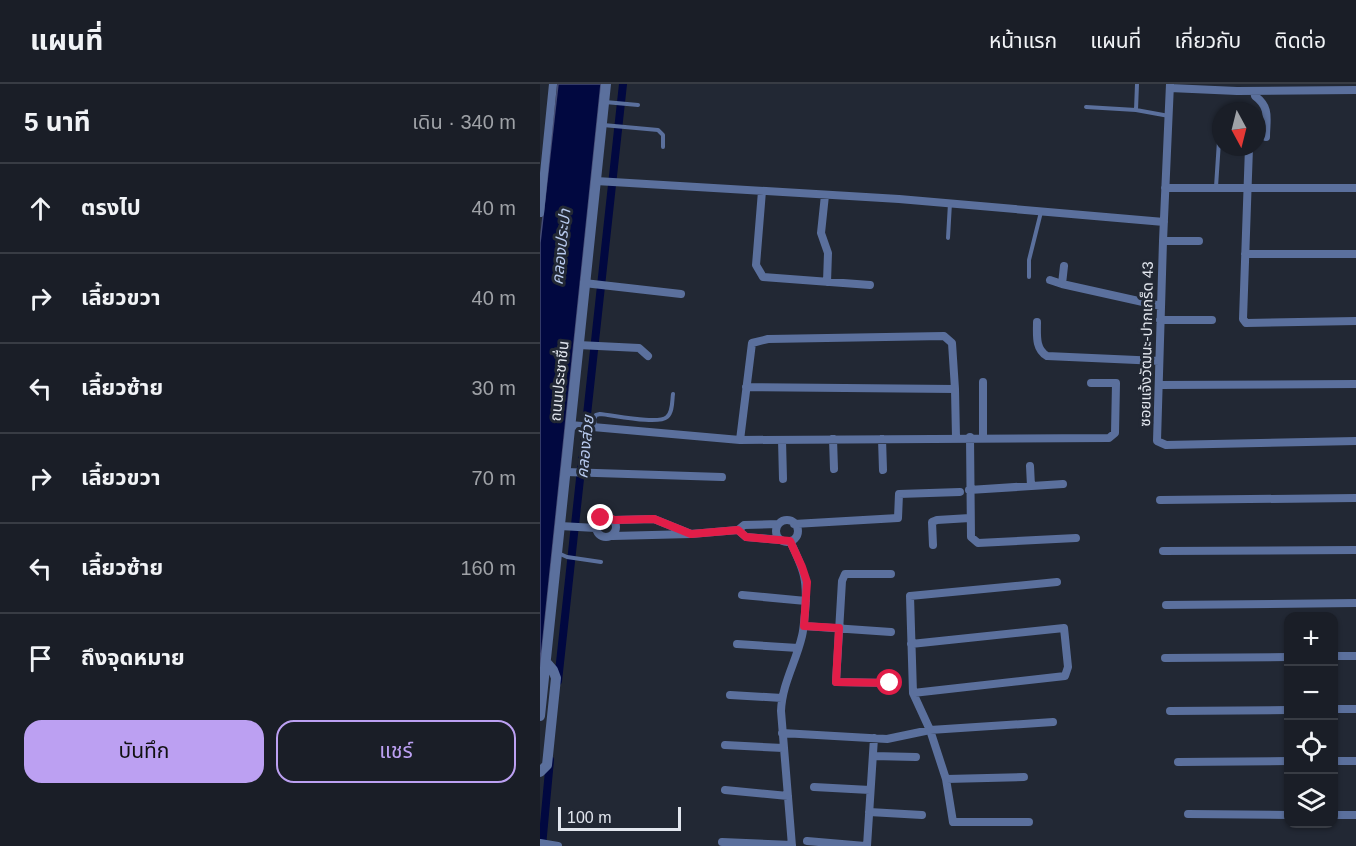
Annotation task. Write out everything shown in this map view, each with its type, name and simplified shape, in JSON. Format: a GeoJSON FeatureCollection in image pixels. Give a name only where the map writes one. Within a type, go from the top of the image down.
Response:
{"type":"FeatureCollection","features":[{"type":"Feature","properties":{"kind":"street"},"geometry":{"type":"LineString","coordinates":[[540,213],[553,84]]}},
{"type":"Feature","properties":{"kind":"street","name":"ถนนประชาชื่น"},"geometry":{"type":"LineString","coordinates":[[540,716],[562,555],[582,345],[610,102],[606,84]]}},
{"type":"Feature","properties":{"kind":"street"},"geometry":{"type":"LineString","coordinates":[[1170,86],[1254,91],[1356,90]]}},
{"type":"Feature","properties":{"kind":"street","name":"ซอยแจ้งวัฒนะ-ปากเกร็ด 43"},"geometry":{"type":"LineString","coordinates":[[1170,86],[1160,320],[1158,441],[1166,445],[1356,441]]}},
{"type":"Feature","properties":{"kind":"street"},"geometry":{"type":"LineString","coordinates":[[1254,91],[1255,96],[1264,102]]}},
{"type":"Feature","properties":{"kind":"street"},"geometry":{"type":"LineString","coordinates":[[1249,156],[1245,254],[1244,319],[1246,323],[1356,321]]}},
{"type":"Feature","properties":{"kind":"street"},"geometry":{"type":"LineString","coordinates":[[600,181],[950,204],[1164,222]]}},
{"type":"Feature","properties":{"kind":"street"},"geometry":{"type":"LineString","coordinates":[[1165,188],[1356,188]]}},
{"type":"Feature","properties":{"kind":"street"},"geometry":{"type":"LineString","coordinates":[[762,191],[756,265],[758,272],[766,278],[870,285]]}},
{"type":"Feature","properties":{"kind":"street"},"geometry":{"type":"LineString","coordinates":[[825,195],[821,233],[828,253],[827,282]]}},
{"type":"Feature","properties":{"kind":"street"},"geometry":{"type":"LineString","coordinates":[[1163,242],[1199,241]]}},
{"type":"Feature","properties":{"kind":"street"},"geometry":{"type":"LineString","coordinates":[[1245,254],[1356,254]]}},
{"type":"Feature","properties":{"kind":"street"},"geometry":{"type":"LineString","coordinates":[[1062,284],[1064,266]]}},
{"type":"Feature","properties":{"kind":"street"},"geometry":{"type":"LineString","coordinates":[[1050,280],[1161,306]]}},
{"type":"Feature","properties":{"kind":"street"},"geometry":{"type":"LineString","coordinates":[[589,284],[681,294]]}},
{"type":"Feature","properties":{"kind":"street"},"geometry":{"type":"LineString","coordinates":[[1160,320],[1212,320]]}},
{"type":"Feature","properties":{"kind":"street"},"geometry":{"type":"LineString","coordinates":[[1037,322],[1038,343],[1042,353],[1047,356],[1159,361]]}},
{"type":"Feature","properties":{"kind":"street"},"geometry":{"type":"LineString","coordinates":[[740,440],[752,343],[757,341],[944,336],[952,343],[956,438]]}},
{"type":"Feature","properties":{"kind":"street"},"geometry":{"type":"LineString","coordinates":[[582,345],[639,348],[648,356]]}},
{"type":"Feature","properties":{"kind":"street"},"geometry":{"type":"LineString","coordinates":[[983,382],[983,437]]}},
{"type":"Feature","properties":{"kind":"street"},"geometry":{"type":"LineString","coordinates":[[574,425],[740,440],[1109,438],[1115,433],[1116,383],[1091,382]]}},
{"type":"Feature","properties":{"kind":"street"},"geometry":{"type":"LineString","coordinates":[[1159,385],[1356,384]]}},
{"type":"Feature","properties":{"kind":"street"},"geometry":{"type":"LineString","coordinates":[[746,387],[955,389]]}},
{"type":"Feature","properties":{"kind":"street"},"geometry":{"type":"LineString","coordinates":[[969,437],[971,537],[978,543],[1076,538]]}},
{"type":"Feature","properties":{"kind":"street"},"geometry":{"type":"LineString","coordinates":[[833,439],[834,469]]}},
{"type":"Feature","properties":{"kind":"street"},"geometry":{"type":"LineString","coordinates":[[882,439],[883,470]]}},
{"type":"Feature","properties":{"kind":"street"},"geometry":{"type":"LineString","coordinates":[[782,440],[783,479]]}},
{"type":"Feature","properties":{"kind":"street"},"geometry":{"type":"LineString","coordinates":[[1030,466],[1031,486]]}},
{"type":"Feature","properties":{"kind":"street"},"geometry":{"type":"LineString","coordinates":[[569,472],[722,477]]}},
{"type":"Feature","properties":{"kind":"street"},"geometry":{"type":"LineString","coordinates":[[969,490],[1063,484]]}},
{"type":"Feature","properties":{"kind":"street"},"geometry":{"type":"LineString","coordinates":[[691,534],[654,519],[601,518],[596,528],[597,533],[603,537],[691,534],[738,530],[744,525],[778,524],[784,520],[794,524],[898,518],[900,494],[960,492]]}},
{"type":"Feature","properties":{"kind":"street"},"geometry":{"type":"LineString","coordinates":[[1160,500],[1356,498]]}},
{"type":"Feature","properties":{"kind":"street"},"geometry":{"type":"LineString","coordinates":[[933,545],[932,522],[970,518]]}},
{"type":"Feature","properties":{"kind":"street"},"geometry":{"type":"LineString","coordinates":[[613,536],[617,530],[614,520]]}},
{"type":"Feature","properties":{"kind":"street"},"geometry":{"type":"LineString","coordinates":[[778,524],[776,535],[781,540]]}},
{"type":"Feature","properties":{"kind":"street"},"geometry":{"type":"LineString","coordinates":[[790,541],[797,534],[794,524]]}},
{"type":"Feature","properties":{"kind":"street"},"geometry":{"type":"LineString","coordinates":[[564,526],[596,528]]}},
{"type":"Feature","properties":{"kind":"street"},"geometry":{"type":"LineString","coordinates":[[738,530],[746,537],[790,541]]}},
{"type":"Feature","properties":{"kind":"street"},"geometry":{"type":"LineString","coordinates":[[722,842],[792,845],[783,748],[782,698],[804,626],[807,582],[790,541]]}},
{"type":"Feature","properties":{"kind":"street"},"geometry":{"type":"LineString","coordinates":[[1163,551],[1356,550]]}},
{"type":"Feature","properties":{"kind":"street"},"geometry":{"type":"LineString","coordinates":[[890,683],[836,682],[842,580],[845,574],[891,574]]}},
{"type":"Feature","properties":{"kind":"street"},"geometry":{"type":"LineString","coordinates":[[1029,822],[952,822],[946,779],[930,730],[913,693],[910,596],[1057,582]]}},
{"type":"Feature","properties":{"kind":"street"},"geometry":{"type":"LineString","coordinates":[[742,595],[806,601]]}},
{"type":"Feature","properties":{"kind":"street"},"geometry":{"type":"LineString","coordinates":[[1166,605],[1356,603]]}},
{"type":"Feature","properties":{"kind":"street"},"geometry":{"type":"LineString","coordinates":[[804,626],[891,632]]}},
{"type":"Feature","properties":{"kind":"street"},"geometry":{"type":"LineString","coordinates":[[911,644],[1064,628],[1068,667],[1065,676],[913,693]]}},
{"type":"Feature","properties":{"kind":"street"},"geometry":{"type":"LineString","coordinates":[[737,644],[798,648]]}},
{"type":"Feature","properties":{"kind":"street"},"geometry":{"type":"LineString","coordinates":[[1338,656],[1356,656]]}},
{"type":"Feature","properties":{"kind":"street"},"geometry":{"type":"LineString","coordinates":[[1165,658],[1284,657]]}},
{"type":"Feature","properties":{"kind":"street"},"geometry":{"type":"LineString","coordinates":[[540,772],[547,765],[556,678],[546,662]]}},
{"type":"Feature","properties":{"kind":"street"},"geometry":{"type":"LineString","coordinates":[[730,695],[782,698]]}},
{"type":"Feature","properties":{"kind":"street"},"geometry":{"type":"LineString","coordinates":[[1338,709],[1356,709]]}},
{"type":"Feature","properties":{"kind":"street"},"geometry":{"type":"LineString","coordinates":[[1170,711],[1284,710]]}},
{"type":"Feature","properties":{"kind":"street"},"geometry":{"type":"LineString","coordinates":[[782,733],[887,739],[930,730],[1053,722]]}},
{"type":"Feature","properties":{"kind":"street"},"geometry":{"type":"LineString","coordinates":[[807,841],[866,846],[874,738]]}},
{"type":"Feature","properties":{"kind":"street"},"geometry":{"type":"LineString","coordinates":[[725,745],[783,748]]}},
{"type":"Feature","properties":{"kind":"street"},"geometry":{"type":"LineString","coordinates":[[873,756],[915,758]]}},
{"type":"Feature","properties":{"kind":"street"},"geometry":{"type":"LineString","coordinates":[[1178,762],[1284,761]]}},
{"type":"Feature","properties":{"kind":"street"},"geometry":{"type":"LineString","coordinates":[[1338,761],[1356,761]]}},
{"type":"Feature","properties":{"kind":"street"},"geometry":{"type":"LineString","coordinates":[[946,779],[1024,777]]}},
{"type":"Feature","properties":{"kind":"street"},"geometry":{"type":"LineString","coordinates":[[814,787],[870,790]]}},
{"type":"Feature","properties":{"kind":"street"},"geometry":{"type":"LineString","coordinates":[[725,790],[788,796]]}},
{"type":"Feature","properties":{"kind":"street"},"geometry":{"type":"LineString","coordinates":[[869,812],[922,815]]}},
{"type":"Feature","properties":{"kind":"street"},"geometry":{"type":"LineString","coordinates":[[1188,814],[1284,815]]}},
{"type":"Feature","properties":{"kind":"street"},"geometry":{"type":"LineString","coordinates":[[1338,815],[1356,815]]}},
{"type":"Feature","properties":{"kind":"street"},"geometry":{"type":"LineString","coordinates":[[543,844],[558,846]]}},
{"type":"Feature","properties":{"kind":"lane"},"geometry":{"type":"LineString","coordinates":[[1136,110],[1137,84]]}},
{"type":"Feature","properties":{"kind":"lane"},"geometry":{"type":"LineString","coordinates":[[610,102],[638,105]]}},
{"type":"Feature","properties":{"kind":"lane"},"geometry":{"type":"LineString","coordinates":[[1086,107],[1136,110],[1169,116]]}},
{"type":"Feature","properties":{"kind":"lane"},"geometry":{"type":"LineString","coordinates":[[606,125],[661,132],[663,147]]}},
{"type":"Feature","properties":{"kind":"lane"},"geometry":{"type":"LineString","coordinates":[[1216,188],[1218,156]]}},
{"type":"Feature","properties":{"kind":"lane"},"geometry":{"type":"LineString","coordinates":[[948,238],[950,204]]}},
{"type":"Feature","properties":{"kind":"lane"},"geometry":{"type":"LineString","coordinates":[[1029,277],[1029,260],[1041,212]]}},
{"type":"Feature","properties":{"kind":"lane"},"geometry":{"type":"LineString","coordinates":[[595,427],[594,419],[600,414],[652,420],[664,419],[671,410],[673,394]]}},
{"type":"Feature","properties":{"kind":"lane"},"geometry":{"type":"LineString","coordinates":[[562,555],[601,562]]}},
{"type":"Feature","properties":{"kind":"water","name":"คลองประปา"},"geometry":{"type":"Polygon","coordinates":[[[558,84],[601,84],[540,668],[540,243],[558,84]]]}},
{"type":"Feature","properties":{"kind":"waterway","name":"คลองส่วย"},"geometry":{"type":"LineString","coordinates":[[558,681],[623,84]]}},
{"type":"Feature","properties":{"kind":"waterway","name":"คลองส่วย"},"geometry":{"type":"LineString","coordinates":[[542,846],[550,760]]}},
{"type":"Feature","properties":{"kind":"route"},"geometry":{"type":"LineString","coordinates":[[601,518],[654,519],[691,534],[738,530],[746,537],[790,541],[807,582],[804,626],[839,628],[836,682],[890,683]]}}]}
